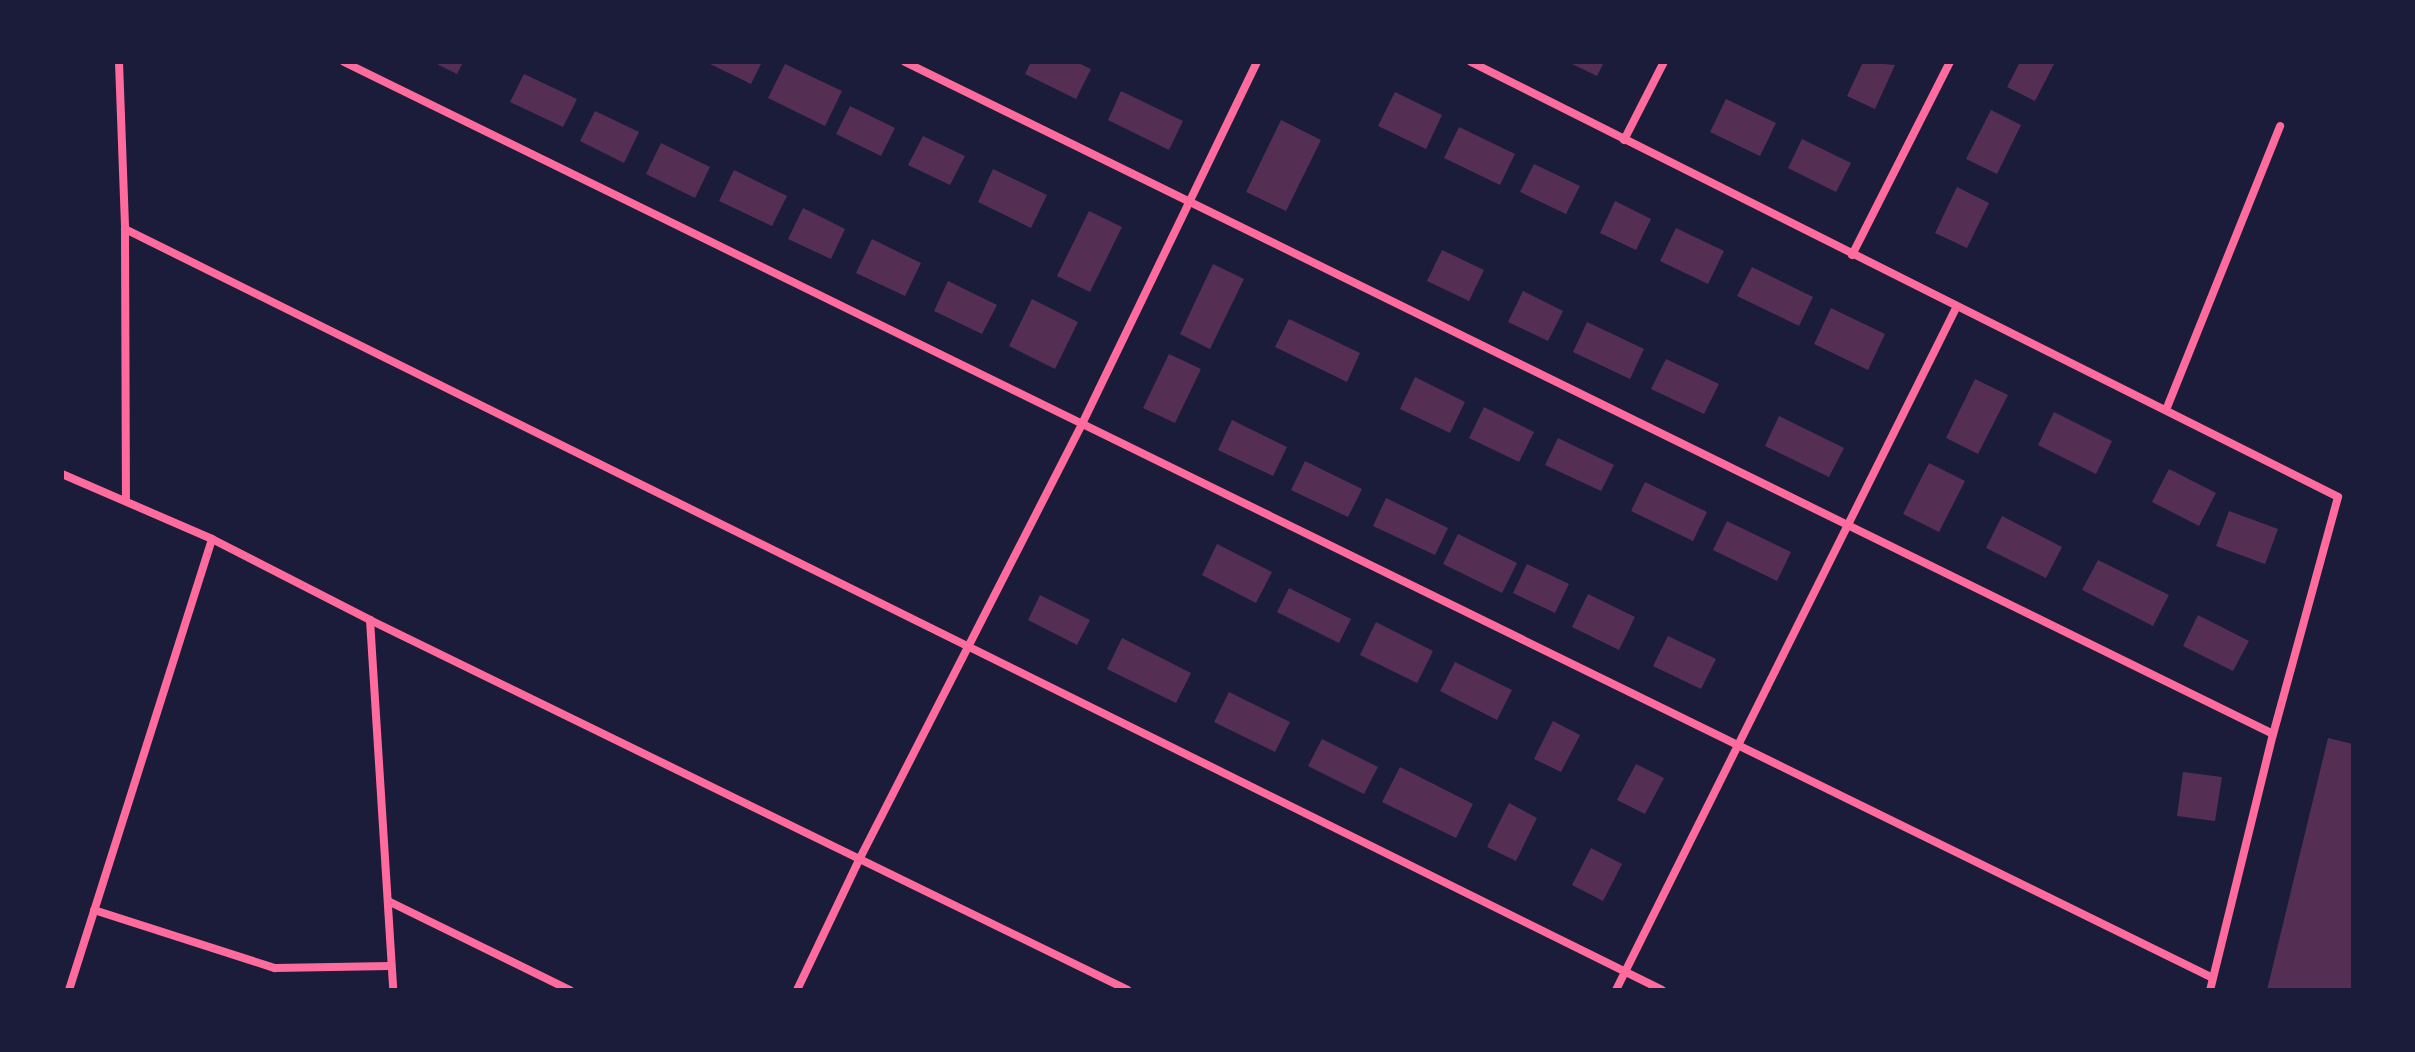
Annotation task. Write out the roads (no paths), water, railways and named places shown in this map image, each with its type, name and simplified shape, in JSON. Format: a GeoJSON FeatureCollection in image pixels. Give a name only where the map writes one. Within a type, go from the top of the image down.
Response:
{"type":"FeatureCollection","features":[{"type":"Feature","properties":{"kind":"street"},"geometry":{"type":"LineString","coordinates":[[119,62],[125,229],[126,500]]}},
{"type":"Feature","properties":{"kind":"street"},"geometry":{"type":"LineString","coordinates":[[344,62],[2213,978]]}},
{"type":"Feature","properties":{"kind":"street"},"geometry":{"type":"LineString","coordinates":[[905,62],[2273,734]]}},
{"type":"Feature","properties":{"kind":"street"},"geometry":{"type":"LineString","coordinates":[[797,990],[859,860],[1082,424],[1257,62]]}},
{"type":"Feature","properties":{"kind":"street"},"geometry":{"type":"LineString","coordinates":[[1471,62],[2338,497],[2273,734],[2210,990]]}},
{"type":"Feature","properties":{"kind":"street"},"geometry":{"type":"LineString","coordinates":[[1624,140],[1664,62]]}},
{"type":"Feature","properties":{"kind":"street"},"geometry":{"type":"LineString","coordinates":[[1852,255],[1950,62]]}},
{"type":"Feature","properties":{"kind":"street"},"geometry":{"type":"LineString","coordinates":[[2166,410],[2280,126]]}},
{"type":"Feature","properties":{"kind":"street"},"geometry":{"type":"LineString","coordinates":[[125,229],[1662,990]]}},
{"type":"Feature","properties":{"kind":"street"},"geometry":{"type":"LineString","coordinates":[[1616,990],[1956,308]]}},
{"type":"Feature","properties":{"kind":"street"},"geometry":{"type":"LineString","coordinates":[[62,474],[212,539],[370,620],[1128,990]]}},
{"type":"Feature","properties":{"kind":"street"},"geometry":{"type":"LineString","coordinates":[[69,990],[212,539]]}},
{"type":"Feature","properties":{"kind":"street"},"geometry":{"type":"LineString","coordinates":[[370,620],[393,990]]}},
{"type":"Feature","properties":{"kind":"street"},"geometry":{"type":"LineString","coordinates":[[388,901],[570,990]]}},
{"type":"Feature","properties":{"kind":"street"},"geometry":{"type":"LineString","coordinates":[[94,910],[275,968],[390,966]]}}]}
